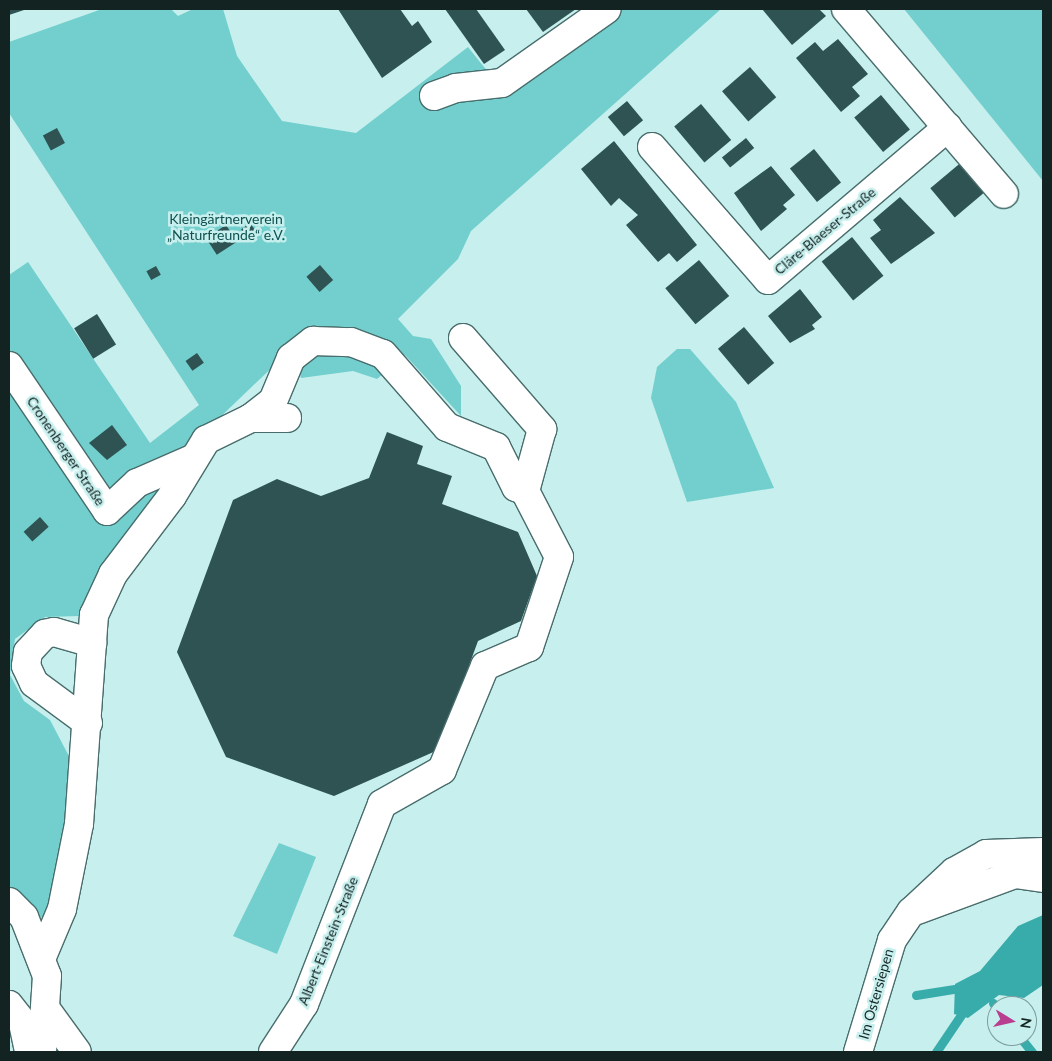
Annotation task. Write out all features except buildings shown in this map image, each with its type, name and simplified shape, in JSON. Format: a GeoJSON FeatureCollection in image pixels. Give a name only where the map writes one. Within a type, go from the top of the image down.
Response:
{"type":"FeatureCollection","features":[{"type":"Feature","properties":{"kind":"street"},"geometry":{"type":"LineString","coordinates":[[434,96],[456,88],[502,83],[606,9]]}},
{"type":"Feature","properties":{"kind":"street"},"geometry":{"type":"LineString","coordinates":[[846,9],[1004,194]]}},
{"type":"Feature","properties":{"kind":"street","name":"Cläre-Blaeser-Straße"},"geometry":{"type":"LineString","coordinates":[[652,147],[768,280],[948,127]]}},
{"type":"Feature","properties":{"kind":"street"},"geometry":{"type":"LineString","coordinates":[[463,338],[542,429],[525,491]]}},
{"type":"Feature","properties":{"kind":"street","name":"Albert-Einstein-Straße"},"geometry":{"type":"LineString","coordinates":[[252,418],[273,401],[291,358],[312,341],[350,342],[383,354],[446,427],[496,447],[516,487],[525,491],[559,557],[529,646],[486,666],[442,770],[382,804],[304,1004],[273,1052]]}},
{"type":"Feature","properties":{"kind":"street","name":"Cronenberger Straße"},"geometry":{"type":"LineString","coordinates":[[9,366],[107,512],[137,483],[192,459]]}},
{"type":"Feature","properties":{"kind":"street"},"geometry":{"type":"LineString","coordinates":[[40,960],[62,909],[79,824],[88,723],[94,615],[113,574],[172,496],[192,459],[206,440],[252,418],[287,418]]}},
{"type":"Feature","properties":{"kind":"street"},"geometry":{"type":"LineString","coordinates":[[88,723],[34,683],[26,666],[28,652],[45,634],[54,632],[92,644]]}},
{"type":"Feature","properties":{"kind":"street","name":"Im Ostersiepen"},"geometry":{"type":"LineString","coordinates":[[858,1052],[892,940],[911,912],[954,872],[986,854],[1043,852]]}},
{"type":"Feature","properties":{"kind":"street"},"geometry":{"type":"LineString","coordinates":[[911,912],[1015,874],[1043,878]]}},
{"type":"Feature","properties":{"kind":"street"},"geometry":{"type":"LineString","coordinates":[[9,902],[24,917],[47,976],[42,1052]]}},
{"type":"Feature","properties":{"kind":"street"},"geometry":{"type":"LineString","coordinates":[[9,1005],[22,1023],[29,1052]]}},
{"type":"Feature","properties":{"kind":"street"},"geometry":{"type":"LineString","coordinates":[[45,1008],[78,1052]]}},
{"type":"Feature","properties":{"kind":"green space","name":"Kleingärtnerverein „Naturfreunde“ e.V."},"geometry":{"type":"Polygon","coordinates":[[[102,9],[171,9],[178,16],[193,9],[223,9],[237,56],[282,121],[356,133],[468,47],[492,77],[589,9],[721,9],[471,231],[458,259],[398,319],[413,336],[431,339],[461,386],[461,416],[405,355],[377,379],[353,371],[301,378],[298,368],[307,334],[189,447],[79,616],[45,617],[15,639],[10,675],[24,701],[50,720],[71,760],[68,815],[46,917],[33,918],[9,889],[9,275],[28,262],[150,443],[199,405],[9,113],[9,42],[102,9]]]}},
{"type":"Feature","properties":{"kind":"green space"},"geometry":{"type":"Polygon","coordinates":[[[904,9],[1043,9],[1043,181],[904,9]]]}},
{"type":"Feature","properties":{"kind":"green space"},"geometry":{"type":"Polygon","coordinates":[[[677,349],[690,349],[736,402],[774,488],[687,502],[651,398],[657,367],[677,349]]]}},
{"type":"Feature","properties":{"kind":"green space"},"geometry":{"type":"Polygon","coordinates":[[[279,843],[316,857],[277,954],[233,936],[279,843]]]}},
{"type":"Feature","properties":{"kind":"shaded area"},"geometry":{"type":"Polygon","coordinates":[[[1043,915],[1043,985],[1027,996],[987,996],[987,1004],[968,1018],[954,1014],[955,984],[980,971],[1018,926],[1043,915]]]}},
{"type":"Feature","properties":{"kind":"waterway"},"geometry":{"type":"LineString","coordinates":[[916,995],[955,989]]}},
{"type":"Feature","properties":{"kind":"waterway"},"geometry":{"type":"LineString","coordinates":[[936,1052],[961,1015]]}},
{"type":"Feature","properties":{"kind":"waterway"},"geometry":{"type":"LineString","coordinates":[[1027,1046],[1032,1052]]}}]}
